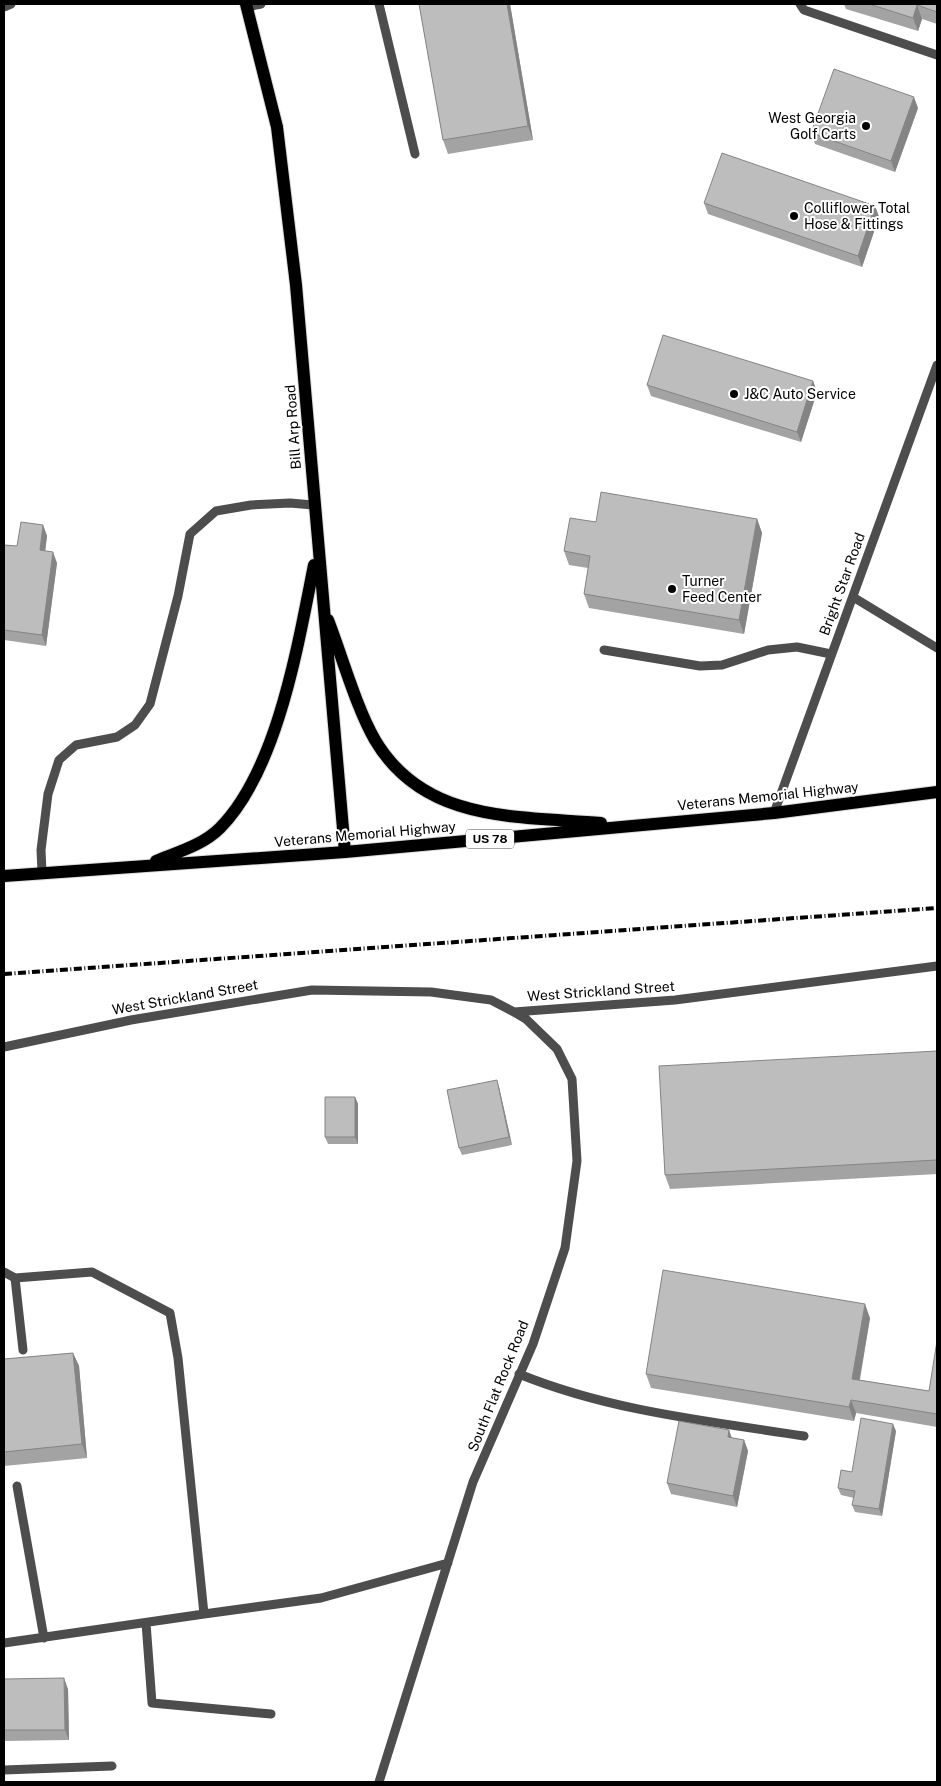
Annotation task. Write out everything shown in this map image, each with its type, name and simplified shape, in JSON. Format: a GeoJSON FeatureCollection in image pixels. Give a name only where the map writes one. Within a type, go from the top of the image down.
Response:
{"type":"FeatureCollection","features":[{"type":"Feature","properties":{"kind":"main road","name":"Bill Arp Road"},"geometry":{"type":"LineString","coordinates":[[247,5],[277,127],[296,285],[313,505],[344,852]]}},
{"type":"Feature","properties":{"kind":"main road"},"geometry":{"type":"LineString","coordinates":[[143,866],[195,845],[220,828],[245,796],[267,748],[286,691],[301,633],[317,550]]}},
{"type":"Feature","properties":{"kind":"main road"},"geometry":{"type":"LineString","coordinates":[[322,603],[375,738],[394,767],[419,788],[451,804],[483,813],[636,825]]}},
{"type":"Feature","properties":{"kind":"main road","name":"Veterans Memorial Highway"},"geometry":{"type":"LineString","coordinates":[[4,876],[344,852],[774,812],[937,792]]}},
{"type":"Feature","properties":{"kind":"street"},"geometry":{"type":"LineString","coordinates":[[4,7],[12,4]]}},
{"type":"Feature","properties":{"kind":"street"},"geometry":{"type":"LineString","coordinates":[[247,5],[261,4]]}},
{"type":"Feature","properties":{"kind":"street"},"geometry":{"type":"LineString","coordinates":[[379,4],[415,154]]}},
{"type":"Feature","properties":{"kind":"street"},"geometry":{"type":"LineString","coordinates":[[800,4],[804,10],[937,55]]}},
{"type":"Feature","properties":{"kind":"street","name":"Bright Star Road"},"geometry":{"type":"LineString","coordinates":[[774,812],[936,375],[937,365]]}},
{"type":"Feature","properties":{"kind":"street"},"geometry":{"type":"LineString","coordinates":[[42,872],[41,850],[48,794],[59,760],[76,745],[117,737],[135,725],[150,704],[178,596],[190,534],[216,511],[251,505],[290,503],[313,505]]}},
{"type":"Feature","properties":{"kind":"street"},"geometry":{"type":"LineString","coordinates":[[853,597],[937,648]]}},
{"type":"Feature","properties":{"kind":"street"},"geometry":{"type":"LineString","coordinates":[[604,650],[700,666],[722,665],[768,650],[787,648],[811,649],[832,654]]}},
{"type":"Feature","properties":{"kind":"street","name":"West Strickland Street"},"geometry":{"type":"LineString","coordinates":[[4,1048],[132,1020],[312,990],[432,992],[491,1000],[514,1012],[675,1000],[937,966]]}},
{"type":"Feature","properties":{"kind":"street","name":"South Flat Rock Road"},"geometry":{"type":"LineString","coordinates":[[379,1782],[473,1482],[532,1344],[565,1248],[576,1161],[572,1080],[557,1049],[526,1019],[514,1012]]}},
{"type":"Feature","properties":{"kind":"street"},"geometry":{"type":"LineString","coordinates":[[4,1272],[15,1278],[92,1272],[170,1313],[178,1358],[204,1614]]}},
{"type":"Feature","properties":{"kind":"street"},"geometry":{"type":"LineString","coordinates":[[15,1278],[23,1350]]}},
{"type":"Feature","properties":{"kind":"street"},"geometry":{"type":"LineString","coordinates":[[519,1374],[558,1390],[627,1408],[804,1436]]}},
{"type":"Feature","properties":{"kind":"street"},"geometry":{"type":"LineString","coordinates":[[17,1486],[44,1638]]}},
{"type":"Feature","properties":{"kind":"street"},"geometry":{"type":"LineString","coordinates":[[4,1643],[321,1598],[448,1563]]}},
{"type":"Feature","properties":{"kind":"street"},"geometry":{"type":"LineString","coordinates":[[146,1623],[152,1703],[271,1714]]}},
{"type":"Feature","properties":{"kind":"street"},"geometry":{"type":"LineString","coordinates":[[4,1770],[112,1766]]}},
{"type":"Feature","properties":{"kind":"building"},"geometry":{"type":"Polygon","coordinates":[[[419,4],[507,4],[528,126],[443,140],[419,4]]]}},
{"type":"Feature","properties":{"kind":"building"},"geometry":{"type":"Polygon","coordinates":[[[869,4],[937,4],[937,12],[917,5],[913,18],[869,4]]]}},
{"type":"Feature","properties":{"kind":"building","name":"West Georgia Golf Carts"},"geometry":{"type":"Polygon","coordinates":[[[834,69],[914,97],[891,161],[811,133],[834,69]]]}},
{"type":"Feature","properties":{"kind":"building","name":"Colliflower Total Hose & Fittings"},"geometry":{"type":"Polygon","coordinates":[[[722,153],[875,206],[858,256],[704,203],[722,153]]]}},
{"type":"Feature","properties":{"kind":"building","name":"J&C Auto Service"},"geometry":{"type":"Polygon","coordinates":[[[663,335],[813,381],[797,432],[647,385],[663,335]]]}},
{"type":"Feature","properties":{"kind":"building","name":"Turner Feed Center"},"geometry":{"type":"Polygon","coordinates":[[[601,492],[757,519],[739,620],[584,594],[590,556],[564,551],[570,518],[596,522],[601,492]]]}},
{"type":"Feature","properties":{"kind":"building"},"geometry":{"type":"Polygon","coordinates":[[[21,522],[43,525],[40,550],[53,552],[42,635],[4,630],[4,545],[17,546],[21,522]]]}},
{"type":"Feature","properties":{"kind":"building"},"geometry":{"type":"Polygon","coordinates":[[[937,1051],[937,1160],[665,1175],[659,1066],[937,1051]]]}},
{"type":"Feature","properties":{"kind":"building"},"geometry":{"type":"Polygon","coordinates":[[[497,1080],[509,1137],[459,1148],[447,1090],[497,1080]]]}},
{"type":"Feature","properties":{"kind":"building"},"geometry":{"type":"Polygon","coordinates":[[[325,1097],[355,1097],[355,1137],[325,1137],[325,1097]]]}},
{"type":"Feature","properties":{"kind":"building"},"geometry":{"type":"Polygon","coordinates":[[[663,1270],[865,1304],[852,1379],[929,1391],[937,1341],[937,1414],[851,1400],[849,1407],[646,1374],[663,1270]]]}},
{"type":"Feature","properties":{"kind":"building"},"geometry":{"type":"Polygon","coordinates":[[[73,1353],[82,1444],[4,1452],[4,1359],[73,1353]]]}},
{"type":"Feature","properties":{"kind":"building"},"geometry":{"type":"Polygon","coordinates":[[[861,1418],[893,1424],[879,1509],[852,1505],[855,1491],[838,1488],[841,1470],[852,1472],[861,1418]]]}},
{"type":"Feature","properties":{"kind":"building"},"geometry":{"type":"Polygon","coordinates":[[[679,1421],[729,1430],[728,1437],[744,1440],[733,1496],[667,1483],[679,1421]]]}},
{"type":"Feature","properties":{"kind":"building"},"geometry":{"type":"Polygon","coordinates":[[[64,1678],[65,1730],[4,1730],[4,1679],[64,1678]]]}},
{"type":"Feature","properties":{"kind":"railway"},"geometry":{"type":"LineString","coordinates":[[4,974],[937,908]]}},
{"type":"Feature","properties":{"kind":"place","name":"West Georgia Golf Carts"},"geometry":{"type":"Point","coordinates":[866,126]}},
{"type":"Feature","properties":{"kind":"place","name":"Colliflower Total Hose & Fittings"},"geometry":{"type":"Point","coordinates":[794,216]}},
{"type":"Feature","properties":{"kind":"place","name":"J&C Auto Service"},"geometry":{"type":"Point","coordinates":[734,394]}},
{"type":"Feature","properties":{"kind":"place","name":"Turner Feed Center"},"geometry":{"type":"Point","coordinates":[672,589]}}]}
